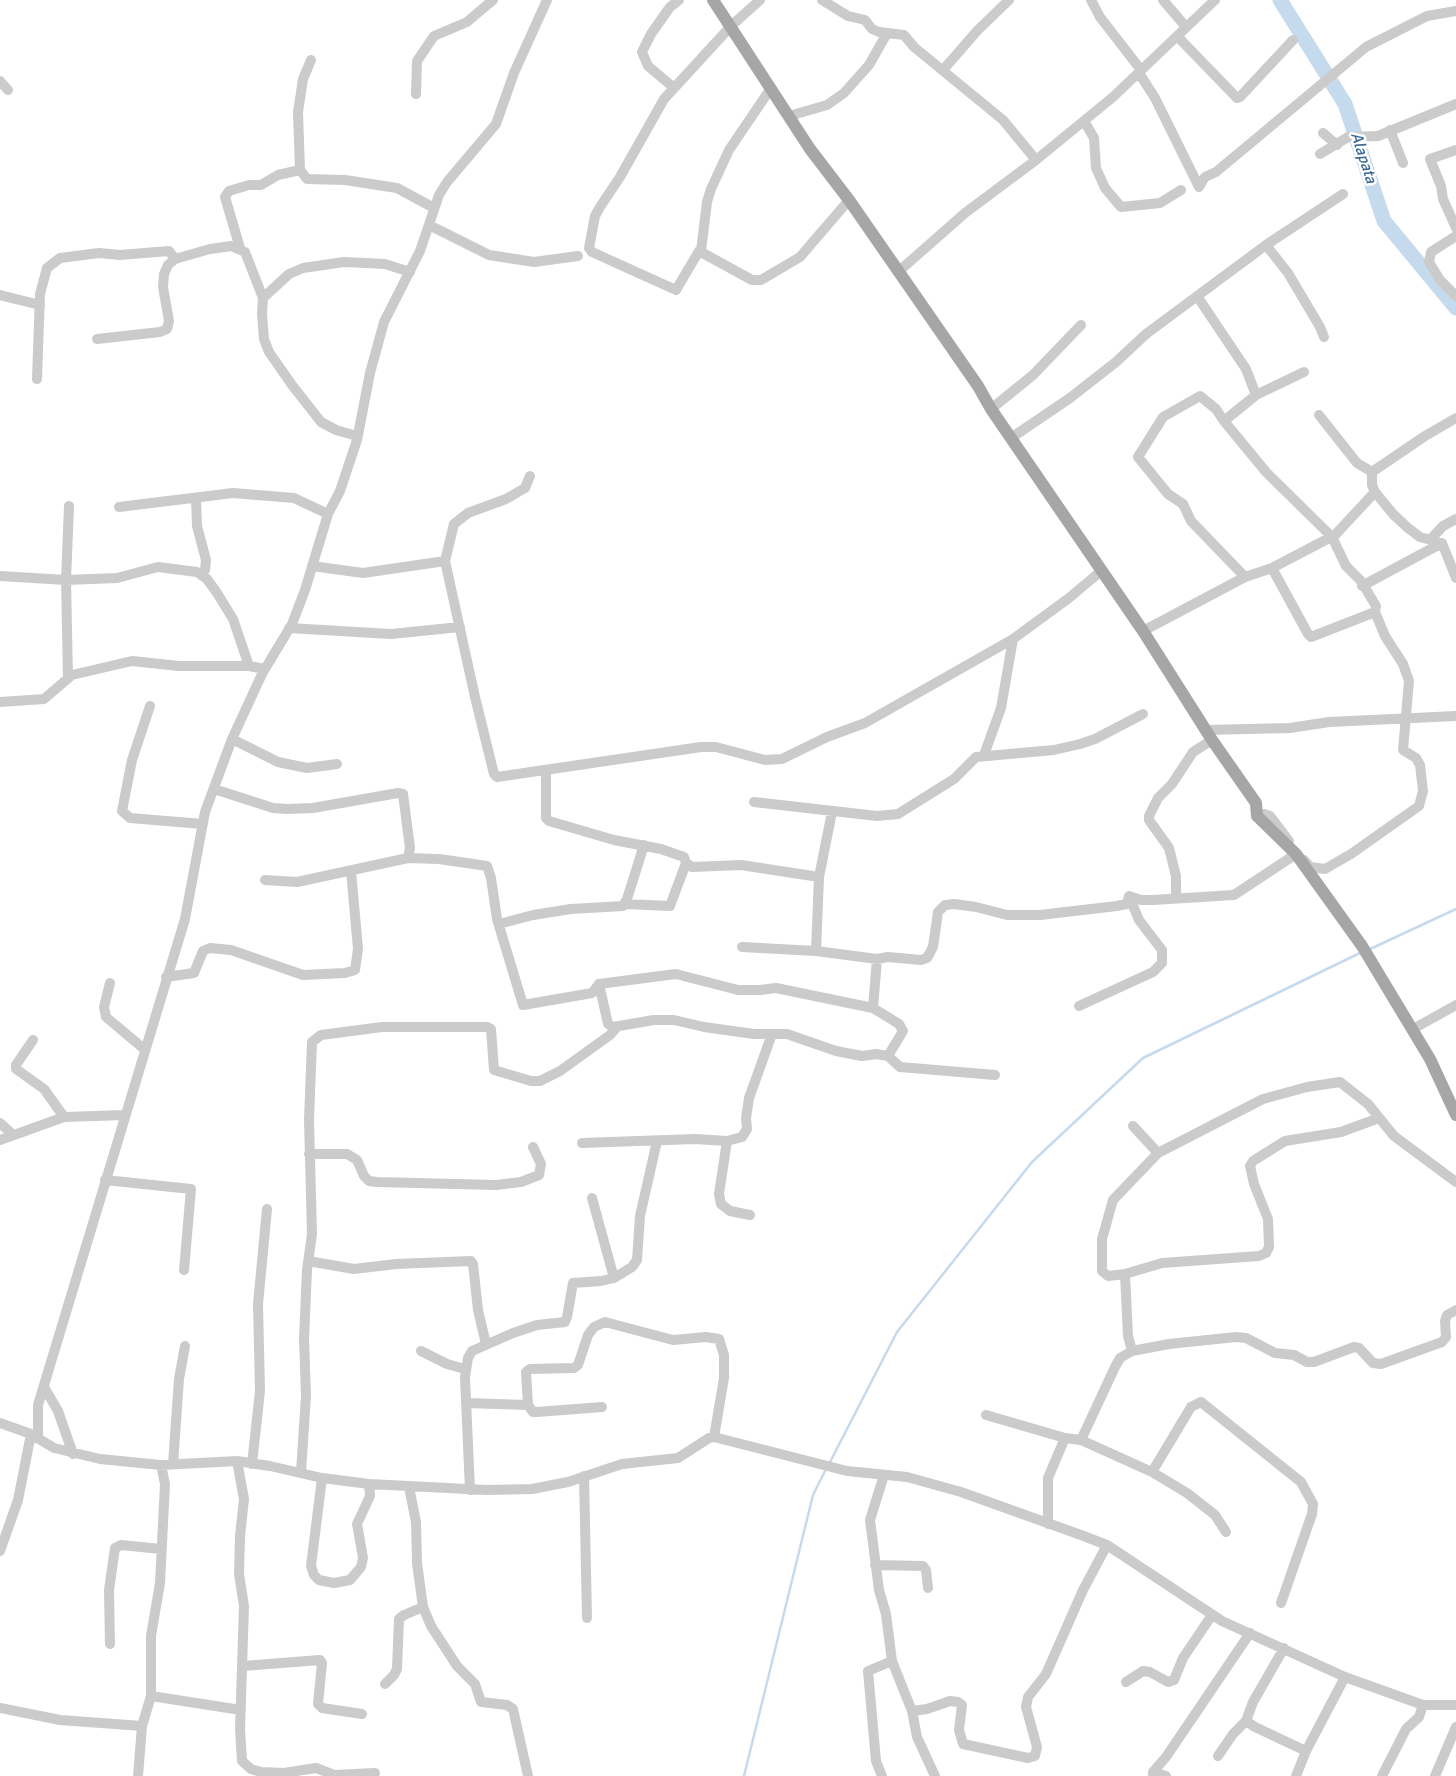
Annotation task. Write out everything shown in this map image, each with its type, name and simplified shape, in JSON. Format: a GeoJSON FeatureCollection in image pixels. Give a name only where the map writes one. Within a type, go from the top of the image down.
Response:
{"type":"FeatureCollection","features":[{"type":"Feature","properties":{"kind":"main road"},"geometry":{"type":"LineString","coordinates":[[713,0],[789,116],[978,386],[991,409],[1100,572],[1143,631],[1209,735],[1256,803],[1257,816],[1296,854],[1362,946],[1413,1029],[1456,1115]]}},
{"type":"Feature","properties":{"kind":"street"},"geometry":{"type":"LineString","coordinates":[[0,1550],[18,1500],[34,1437],[37,1410],[144,1049],[185,919],[203,824],[214,789],[232,739],[265,669],[289,628],[305,590],[328,514],[340,491],[358,436],[370,374],[384,322],[410,272],[434,208],[447,182],[496,124],[514,73],[547,0]]}},
{"type":"Feature","properties":{"kind":"street"},"geometry":{"type":"LineString","coordinates":[[673,87],[648,66],[642,52],[670,7],[679,0]]}},
{"type":"Feature","properties":{"kind":"street"},"geometry":{"type":"LineString","coordinates":[[760,0],[731,26],[673,87],[635,146],[620,177],[595,216],[590,248],[592,252],[676,290],[699,251],[702,251],[706,202],[729,150],[771,88]]}},
{"type":"Feature","properties":{"kind":"street"},"geometry":{"type":"LineString","coordinates":[[822,0],[848,16],[865,20],[872,29],[886,34],[904,35],[914,47],[1003,120],[1036,160]]}},
{"type":"Feature","properties":{"kind":"street"},"geometry":{"type":"LineString","coordinates":[[943,70],[977,31],[1009,0]]}},
{"type":"Feature","properties":{"kind":"street"},"geometry":{"type":"LineString","coordinates":[[1091,0],[1100,17],[1140,72],[1199,187],[1205,177],[1216,172],[1366,47],[1427,16],[1456,11]]}},
{"type":"Feature","properties":{"kind":"street"},"geometry":{"type":"LineString","coordinates":[[1163,0],[1186,27]]}},
{"type":"Feature","properties":{"kind":"street"},"geometry":{"type":"LineString","coordinates":[[898,272],[965,213],[1084,121],[1140,72],[1215,0]]}},
{"type":"Feature","properties":{"kind":"street"},"geometry":{"type":"LineString","coordinates":[[416,94],[417,61],[426,45],[437,33],[467,22],[489,1]]}},
{"type":"Feature","properties":{"kind":"street"},"geometry":{"type":"LineString","coordinates":[[789,116],[827,105],[844,93],[869,65],[886,34]]}},
{"type":"Feature","properties":{"kind":"street"},"geometry":{"type":"LineString","coordinates":[[1176,36],[1236,98],[1240,97],[1293,40]]}},
{"type":"Feature","properties":{"kind":"street"},"geometry":{"type":"LineString","coordinates":[[311,60],[304,79],[298,112],[300,170],[307,179],[345,180],[397,188],[434,208]]}},
{"type":"Feature","properties":{"kind":"street"},"geometry":{"type":"LineString","coordinates":[[0,81],[8,90]]}},
{"type":"Feature","properties":{"kind":"street"},"geometry":{"type":"LineString","coordinates":[[1320,154],[1348,137],[1378,136],[1456,104]]}},
{"type":"Feature","properties":{"kind":"street"},"geometry":{"type":"LineString","coordinates":[[1084,121],[1094,138],[1096,168],[1105,188],[1120,207],[1160,202],[1181,190]]}},
{"type":"Feature","properties":{"kind":"street"},"geometry":{"type":"LineString","coordinates":[[1390,130],[1403,163]]}},
{"type":"Feature","properties":{"kind":"street"},"geometry":{"type":"LineString","coordinates":[[1323,133],[1337,145]]}},
{"type":"Feature","properties":{"kind":"street"},"geometry":{"type":"LineString","coordinates":[[1456,150],[1430,160],[1441,186],[1443,199],[1456,228]]}},
{"type":"Feature","properties":{"kind":"street"},"geometry":{"type":"LineString","coordinates":[[240,248],[225,197],[230,191],[249,185],[261,185],[278,175],[300,170]]}},
{"type":"Feature","properties":{"kind":"street"},"geometry":{"type":"LineString","coordinates":[[1011,438],[1070,398],[1116,362],[1146,334],[1266,245],[1343,194]]}},
{"type":"Feature","properties":{"kind":"street"},"geometry":{"type":"LineString","coordinates":[[699,251],[752,280],[761,280],[800,257],[849,200]]}},
{"type":"Feature","properties":{"kind":"street"},"geometry":{"type":"LineString","coordinates":[[428,225],[489,255],[534,262],[578,256]]}},
{"type":"Feature","properties":{"kind":"street"},"geometry":{"type":"LineString","coordinates":[[1456,236],[1431,252],[1429,262],[1440,280],[1456,296]]}},
{"type":"Feature","properties":{"kind":"street"},"geometry":{"type":"LineString","coordinates":[[1266,245],[1288,273],[1324,337]]}},
{"type":"Feature","properties":{"kind":"street"},"geometry":{"type":"LineString","coordinates":[[97,339],[160,332],[167,329],[169,321],[163,287],[164,274],[174,259],[210,249],[231,246],[240,248],[245,252],[263,298],[264,339],[270,352],[292,385],[321,422],[336,430],[358,436]]}},
{"type":"Feature","properties":{"kind":"street"},"geometry":{"type":"LineString","coordinates":[[37,379],[40,294],[47,268],[60,258],[92,254],[120,255],[169,251],[174,259]]}},
{"type":"Feature","properties":{"kind":"street"},"geometry":{"type":"LineString","coordinates":[[263,298],[289,274],[303,268],[344,262],[385,264],[410,272]]}},
{"type":"Feature","properties":{"kind":"street"},"geometry":{"type":"LineString","coordinates":[[0,295],[40,305]]}},
{"type":"Feature","properties":{"kind":"street"},"geometry":{"type":"LineString","coordinates":[[1197,296],[1246,369],[1256,395]]}},
{"type":"Feature","properties":{"kind":"street"},"geometry":{"type":"LineString","coordinates":[[991,409],[1033,375],[1082,325]]}},
{"type":"Feature","properties":{"kind":"street"},"geometry":{"type":"LineString","coordinates":[[1224,421],[1256,395],[1304,372]]}},
{"type":"Feature","properties":{"kind":"street"},"geometry":{"type":"LineString","coordinates":[[1245,577],[1191,521],[1183,504],[1168,494],[1138,458],[1163,417],[1200,396],[1216,409],[1266,472],[1332,537],[1346,566],[1361,581],[1362,586],[1376,606],[1375,612],[1385,636],[1403,664],[1409,681],[1403,750],[1416,758],[1420,765],[1423,790],[1419,806],[1351,854],[1325,869],[1310,867],[1270,816],[1264,814],[1257,816]]}},
{"type":"Feature","properties":{"kind":"street"},"geometry":{"type":"LineString","coordinates":[[1319,415],[1357,463],[1372,472]]}},
{"type":"Feature","properties":{"kind":"street"},"geometry":{"type":"LineString","coordinates":[[1372,472],[1425,436],[1456,418]]}},
{"type":"Feature","properties":{"kind":"street"},"geometry":{"type":"LineString","coordinates":[[1372,472],[1372,485],[1375,492],[1393,514],[1420,537],[1442,543]]}},
{"type":"Feature","properties":{"kind":"street"},"geometry":{"type":"LineString","coordinates":[[530,476],[525,488],[506,499],[468,513],[454,524],[445,561],[494,774],[500,777],[710,746],[764,760],[782,759],[827,737],[865,723],[1013,639],[1069,598],[1100,572]]}},
{"type":"Feature","properties":{"kind":"street"},"geometry":{"type":"LineString","coordinates":[[1143,631],[1245,577],[1272,568],[1332,537],[1375,492]]}},
{"type":"Feature","properties":{"kind":"street"},"geometry":{"type":"LineString","coordinates":[[119,507],[233,494],[283,496],[303,501],[328,514]]}},
{"type":"Feature","properties":{"kind":"street"},"geometry":{"type":"LineString","coordinates":[[196,499],[197,526],[206,560],[205,570],[201,576]]}},
{"type":"Feature","properties":{"kind":"street"},"geometry":{"type":"LineString","coordinates":[[68,678],[66,580],[69,506]]}},
{"type":"Feature","properties":{"kind":"street"},"geometry":{"type":"LineString","coordinates":[[1430,540],[1442,526],[1456,519]]}},
{"type":"Feature","properties":{"kind":"street"},"geometry":{"type":"LineString","coordinates":[[1362,586],[1442,543]]}},
{"type":"Feature","properties":{"kind":"street"},"geometry":{"type":"LineString","coordinates":[[1442,543],[1456,578]]}},
{"type":"Feature","properties":{"kind":"street"},"geometry":{"type":"LineString","coordinates":[[312,566],[363,573],[445,561]]}},
{"type":"Feature","properties":{"kind":"street"},"geometry":{"type":"LineString","coordinates":[[0,576],[66,580],[117,578],[158,567],[186,570],[201,576],[217,593],[233,619],[248,666]]}},
{"type":"Feature","properties":{"kind":"street"},"geometry":{"type":"LineString","coordinates":[[1272,568],[1308,634],[1312,637],[1375,612]]}},
{"type":"Feature","properties":{"kind":"street"},"geometry":{"type":"LineString","coordinates":[[289,628],[391,634],[460,627]]}},
{"type":"Feature","properties":{"kind":"street"},"geometry":{"type":"LineString","coordinates":[[984,755],[1001,708],[1013,639]]}},
{"type":"Feature","properties":{"kind":"street"},"geometry":{"type":"LineString","coordinates":[[0,702],[44,699],[68,678],[88,670],[138,660],[179,666],[248,666],[265,669]]}},
{"type":"Feature","properties":{"kind":"street"},"geometry":{"type":"LineString","coordinates":[[150,706],[132,760],[122,811],[130,818],[203,824]]}},
{"type":"Feature","properties":{"kind":"street"},"geometry":{"type":"LineString","coordinates":[[754,802],[877,816],[898,814],[954,779],[976,757],[1054,750],[1080,744],[1095,739],[1143,714]]}},
{"type":"Feature","properties":{"kind":"street"},"geometry":{"type":"LineString","coordinates":[[1176,898],[1176,876],[1169,848],[1148,820],[1158,798],[1172,784],[1193,752],[1209,735],[1290,728],[1329,722],[1456,716]]}},
{"type":"Feature","properties":{"kind":"street"},"geometry":{"type":"LineString","coordinates":[[232,739],[278,762],[308,768],[337,764]]}},
{"type":"Feature","properties":{"kind":"street"},"geometry":{"type":"LineString","coordinates":[[546,771],[547,820],[614,840],[644,845],[683,856],[692,867],[741,865],[819,877]]}},
{"type":"Feature","properties":{"kind":"street"},"geometry":{"type":"LineString","coordinates":[[214,789],[273,808],[286,809],[322,807],[401,792],[405,798],[410,848],[408,858]]}},
{"type":"Feature","properties":{"kind":"street"},"geometry":{"type":"LineString","coordinates":[[816,951],[819,877],[832,812]]}},
{"type":"Feature","properties":{"kind":"street"},"geometry":{"type":"LineString","coordinates":[[625,904],[644,845]]}},
{"type":"Feature","properties":{"kind":"street"},"geometry":{"type":"LineString","coordinates":[[1129,896],[1142,900],[1240,893],[1296,854]]}},
{"type":"Feature","properties":{"kind":"street"},"geometry":{"type":"LineString","coordinates":[[265,880],[297,882],[408,858],[486,865],[491,878],[499,924],[523,1005],[592,993],[599,984],[676,974],[738,990],[776,988],[873,1008],[899,1024],[903,1029],[888,1056]]}},
{"type":"Feature","properties":{"kind":"street"},"geometry":{"type":"LineString","coordinates":[[499,924],[533,915],[625,904],[668,907],[686,862]]}},
{"type":"Feature","properties":{"kind":"street"},"geometry":{"type":"LineString","coordinates":[[166,977],[194,973],[203,952],[215,948],[231,950],[303,975],[345,973],[355,970],[358,948],[352,871]]}},
{"type":"Feature","properties":{"kind":"street"},"geometry":{"type":"LineString","coordinates":[[742,947],[816,951],[877,959],[888,957],[921,960],[927,958],[934,948],[938,912],[945,906],[954,904],[976,907],[1007,915],[1040,915],[1127,904],[1129,896]]}},
{"type":"Feature","properties":{"kind":"street"},"geometry":{"type":"LineString","coordinates":[[1079,1006],[1153,972],[1162,963],[1162,950],[1139,920],[1129,896]]}},
{"type":"Feature","properties":{"kind":"street"},"geometry":{"type":"LineString","coordinates":[[873,1008],[877,959]]}},
{"type":"Feature","properties":{"kind":"street"},"geometry":{"type":"LineString","coordinates":[[110,983],[104,1007],[106,1017],[144,1049]]}},
{"type":"Feature","properties":{"kind":"street"},"geometry":{"type":"LineString","coordinates":[[599,984],[608,1024],[617,1027],[641,1021],[666,1019],[754,1034],[797,1036],[836,1051],[888,1056],[900,1067],[995,1075]]}},
{"type":"Feature","properties":{"kind":"street"},"geometry":{"type":"LineString","coordinates":[[1413,1029],[1456,1005]]}},
{"type":"Feature","properties":{"kind":"street"},"geometry":{"type":"LineString","coordinates":[[301,1472],[306,1396],[304,1339],[308,1260],[312,1234],[309,1154],[310,1048],[315,1038],[320,1035],[382,1027],[488,1027],[491,1029],[494,1070],[531,1081],[540,1081],[560,1071],[610,1035],[617,1027]]}},
{"type":"Feature","properties":{"kind":"street"},"geometry":{"type":"LineString","coordinates":[[582,1143],[695,1139],[727,1141],[742,1137],[745,1134],[750,1098],[772,1034]]}},
{"type":"Feature","properties":{"kind":"street"},"geometry":{"type":"LineString","coordinates":[[33,1040],[16,1065],[16,1069],[44,1089],[64,1116]]}},
{"type":"Feature","properties":{"kind":"street"},"geometry":{"type":"LineString","coordinates":[[1380,1118],[1341,1132],[1285,1141],[1253,1162],[1250,1166],[1254,1184],[1268,1219],[1269,1247],[1266,1253],[1259,1256],[1162,1263],[1125,1274],[1108,1276],[1102,1271],[1102,1239],[1109,1207],[1122,1188],[1158,1153],[1263,1099],[1307,1087],[1340,1082],[1368,1104],[1380,1118],[1394,1136],[1456,1182]]}},
{"type":"Feature","properties":{"kind":"street"},"geometry":{"type":"LineString","coordinates":[[0,1140],[64,1116],[125,1115]]}},
{"type":"Feature","properties":{"kind":"street"},"geometry":{"type":"LineString","coordinates":[[0,1123],[12,1134]]}},
{"type":"Feature","properties":{"kind":"street"},"geometry":{"type":"LineString","coordinates":[[1133,1126],[1158,1153]]}},
{"type":"Feature","properties":{"kind":"street"},"geometry":{"type":"LineString","coordinates":[[470,1490],[465,1369],[472,1350],[537,1325],[564,1322],[567,1318],[573,1283],[601,1282],[614,1278],[632,1267],[637,1260],[640,1216],[658,1140]]}},
{"type":"Feature","properties":{"kind":"street"},"geometry":{"type":"LineString","coordinates":[[727,1141],[719,1194],[721,1204],[730,1211],[750,1215]]}},
{"type":"Feature","properties":{"kind":"street"},"geometry":{"type":"LineString","coordinates":[[309,1154],[347,1154],[357,1160],[364,1176],[369,1181],[496,1185],[521,1182],[539,1175],[541,1164],[533,1147]]}},
{"type":"Feature","properties":{"kind":"street"},"geometry":{"type":"LineString","coordinates":[[105,1180],[191,1189],[184,1270]]}},
{"type":"Feature","properties":{"kind":"street"},"geometry":{"type":"LineString","coordinates":[[592,1198],[614,1278]]}},
{"type":"Feature","properties":{"kind":"street"},"geometry":{"type":"LineString","coordinates":[[252,1464],[260,1391],[258,1304],[267,1209]]}},
{"type":"Feature","properties":{"kind":"street"},"geometry":{"type":"LineString","coordinates":[[308,1260],[354,1269],[416,1262],[471,1261],[473,1264],[478,1310],[486,1344]]}},
{"type":"Feature","properties":{"kind":"street"},"geometry":{"type":"LineString","coordinates":[[1125,1274],[1128,1336],[1132,1350]]}},
{"type":"Feature","properties":{"kind":"street"},"geometry":{"type":"LineString","coordinates":[[1081,1440],[1120,1358],[1132,1350],[1236,1337],[1246,1338],[1275,1353],[1294,1355],[1307,1362],[1314,1362],[1354,1347],[1359,1348],[1373,1363],[1381,1364],[1442,1342],[1446,1337],[1444,1321],[1446,1315],[1456,1310]]}},
{"type":"Feature","properties":{"kind":"street"},"geometry":{"type":"LineString","coordinates":[[602,1407],[532,1412],[528,1405],[526,1372],[530,1369],[574,1368],[578,1365],[588,1335],[600,1323],[605,1322],[673,1340],[713,1337],[719,1339],[725,1367],[720,1409],[714,1437]]}},
{"type":"Feature","properties":{"kind":"street"},"geometry":{"type":"LineString","coordinates":[[174,1464],[179,1379],[185,1346]]}},
{"type":"Feature","properties":{"kind":"street"},"geometry":{"type":"LineString","coordinates":[[421,1351],[447,1364],[465,1369]]}},
{"type":"Feature","properties":{"kind":"street"},"geometry":{"type":"LineString","coordinates":[[44,1387],[58,1411],[73,1454]]}},
{"type":"Feature","properties":{"kind":"street"},"geometry":{"type":"LineString","coordinates":[[1152,1472],[1191,1407],[1202,1402],[1301,1482],[1313,1504],[1312,1514],[1281,1603]]}},
{"type":"Feature","properties":{"kind":"street"},"geometry":{"type":"LineString","coordinates":[[466,1403],[528,1405]]}},
{"type":"Feature","properties":{"kind":"street"},"geometry":{"type":"LineString","coordinates":[[986,1415],[1065,1438],[1081,1440],[1152,1472],[1187,1493],[1215,1515],[1226,1532]]}},
{"type":"Feature","properties":{"kind":"street"},"geometry":{"type":"LineString","coordinates":[[0,1423],[34,1437],[54,1448],[73,1454],[161,1465],[237,1461],[301,1472],[322,1478],[369,1484],[470,1490],[532,1489],[622,1464],[678,1458],[709,1438],[714,1437],[847,1471],[907,1477],[961,1492],[1107,1545],[1212,1615],[1345,1677],[1423,1705],[1456,1705]]}},
{"type":"Feature","properties":{"kind":"street"},"geometry":{"type":"LineString","coordinates":[[1048,1524],[1048,1478],[1065,1438]]}},
{"type":"Feature","properties":{"kind":"street"},"geometry":{"type":"LineString","coordinates":[[237,1461],[244,1499],[240,1536],[239,1574],[244,1606],[240,1755],[245,1765],[261,1772],[284,1773],[316,1768],[334,1776],[375,1772]]}},
{"type":"Feature","properties":{"kind":"street"},"geometry":{"type":"LineString","coordinates":[[138,1776],[142,1726],[151,1696],[151,1636],[160,1583],[164,1484],[161,1465]]}},
{"type":"Feature","properties":{"kind":"street"},"geometry":{"type":"LineString","coordinates":[[884,1475],[870,1520],[879,1590],[886,1614],[892,1662],[912,1711],[917,1737],[935,1776]]}},
{"type":"Feature","properties":{"kind":"street"},"geometry":{"type":"LineString","coordinates":[[584,1476],[587,1618]]}},
{"type":"Feature","properties":{"kind":"street"},"geometry":{"type":"LineString","coordinates":[[322,1478],[311,1566],[314,1575],[319,1580],[334,1583],[350,1580],[361,1567],[363,1558],[357,1524],[370,1496],[369,1484]]}},
{"type":"Feature","properties":{"kind":"street"},"geometry":{"type":"LineString","coordinates":[[410,1486],[416,1522],[417,1563],[423,1607],[431,1626],[457,1666],[475,1684],[481,1702],[507,1705],[513,1709],[519,1728],[528,1776]]}},
{"type":"Feature","properties":{"kind":"street"},"geometry":{"type":"LineString","coordinates":[[110,1644],[109,1590],[115,1548],[122,1545],[162,1549]]}},
{"type":"Feature","properties":{"kind":"street"},"geometry":{"type":"LineString","coordinates":[[912,1711],[927,1709],[950,1701],[958,1702],[962,1706],[959,1730],[963,1744],[1028,1758],[1035,1756],[1037,1748],[1026,1707],[1028,1697],[1046,1674],[1083,1590],[1107,1545]]}},
{"type":"Feature","properties":{"kind":"street"},"geometry":{"type":"LineString","coordinates":[[875,1565],[923,1566],[926,1570],[928,1588]]}},
{"type":"Feature","properties":{"kind":"street"},"geometry":{"type":"LineString","coordinates":[[385,1684],[398,1669],[399,1619],[423,1607]]}},
{"type":"Feature","properties":{"kind":"street"},"geometry":{"type":"LineString","coordinates":[[1126,1682],[1143,1671],[1150,1672],[1168,1682],[1174,1680],[1184,1658],[1212,1615]]}},
{"type":"Feature","properties":{"kind":"street"},"geometry":{"type":"LineString","coordinates":[[1166,1776],[1153,1774],[1250,1633]]}},
{"type":"Feature","properties":{"kind":"street"},"geometry":{"type":"LineString","coordinates":[[1218,1756],[1233,1734],[1246,1721],[1252,1702],[1284,1648]]}},
{"type":"Feature","properties":{"kind":"street"},"geometry":{"type":"LineString","coordinates":[[243,1666],[320,1660],[322,1663],[318,1704],[322,1708],[362,1714]]}},
{"type":"Feature","properties":{"kind":"street"},"geometry":{"type":"LineString","coordinates":[[882,1776],[876,1761],[868,1671],[892,1662]]}},
{"type":"Feature","properties":{"kind":"street"},"geometry":{"type":"LineString","coordinates":[[1296,1776],[1306,1751],[1345,1677]]}},
{"type":"Feature","properties":{"kind":"street"},"geometry":{"type":"LineString","coordinates":[[151,1696],[241,1710]]}},
{"type":"Feature","properties":{"kind":"street"},"geometry":{"type":"LineString","coordinates":[[1382,1776],[1406,1729],[1419,1717],[1423,1705]]}},
{"type":"Feature","properties":{"kind":"street"},"geometry":{"type":"LineString","coordinates":[[0,1708],[60,1720],[142,1726]]}},
{"type":"Feature","properties":{"kind":"street"},"geometry":{"type":"LineString","coordinates":[[1246,1721],[1306,1751]]}},
{"type":"Feature","properties":{"kind":"street"},"geometry":{"type":"LineString","coordinates":[[1435,1776],[1456,1727]]}},
{"type":"Feature","properties":{"kind":"waterway","name":"Alapata"},"geometry":{"type":"LineString","coordinates":[[1280,0],[1345,104],[1384,221],[1456,308]]}},
{"type":"Feature","properties":{"kind":"waterway"},"geometry":{"type":"LineString","coordinates":[[1368,950],[1456,909]]}},
{"type":"Feature","properties":{"kind":"waterway"},"geometry":{"type":"LineString","coordinates":[[829,1464],[897,1332],[1032,1162],[1143,1058],[1360,953]]}},
{"type":"Feature","properties":{"kind":"waterway"},"geometry":{"type":"LineString","coordinates":[[744,1776],[813,1495],[826,1469]]}}]}
